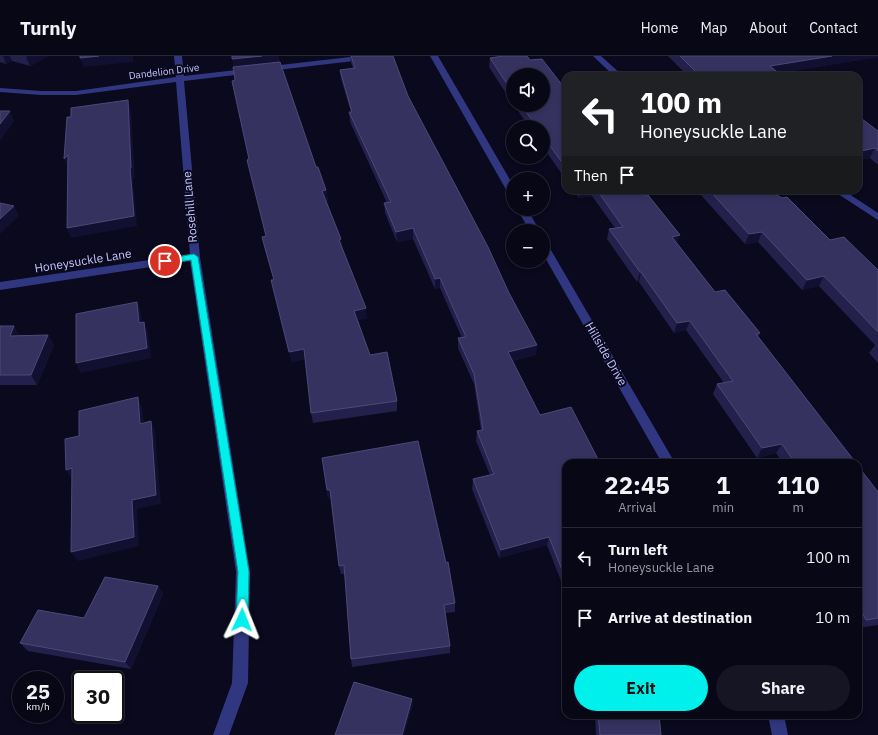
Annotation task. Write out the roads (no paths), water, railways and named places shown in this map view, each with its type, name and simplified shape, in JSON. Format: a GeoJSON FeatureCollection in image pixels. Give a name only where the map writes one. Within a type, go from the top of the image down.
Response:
{"type":"FeatureCollection","features":[{"type":"Feature","properties":{"kind":"street","name":"Rosehill Lane"},"geometry":{"type":"LineString","coordinates":[[178,56],[194,257],[243,572],[240,683],[221,735]]}},
{"type":"Feature","properties":{"kind":"street","name":"Dandelion Drive"},"geometry":{"type":"LineString","coordinates":[[0,90],[41,93],[76,92],[379,56]]}},
{"type":"Feature","properties":{"kind":"street"},"geometry":{"type":"LineString","coordinates":[[434,56],[506,181]]}},
{"type":"Feature","properties":{"kind":"street"},"geometry":{"type":"LineString","coordinates":[[597,56],[615,72]]}},
{"type":"Feature","properties":{"kind":"street"},"geometry":{"type":"LineString","coordinates":[[842,194],[878,217]]}},
{"type":"Feature","properties":{"kind":"street","name":"Honeysuckle Lane"},"geometry":{"type":"LineString","coordinates":[[0,286],[194,257]]}},
{"type":"Feature","properties":{"kind":"street","name":"Hillside Drive"},"geometry":{"type":"LineString","coordinates":[[550,257],[667,459]]}},
{"type":"Feature","properties":{"kind":"street"},"geometry":{"type":"LineString","coordinates":[[777,719],[780,735]]}}]}
